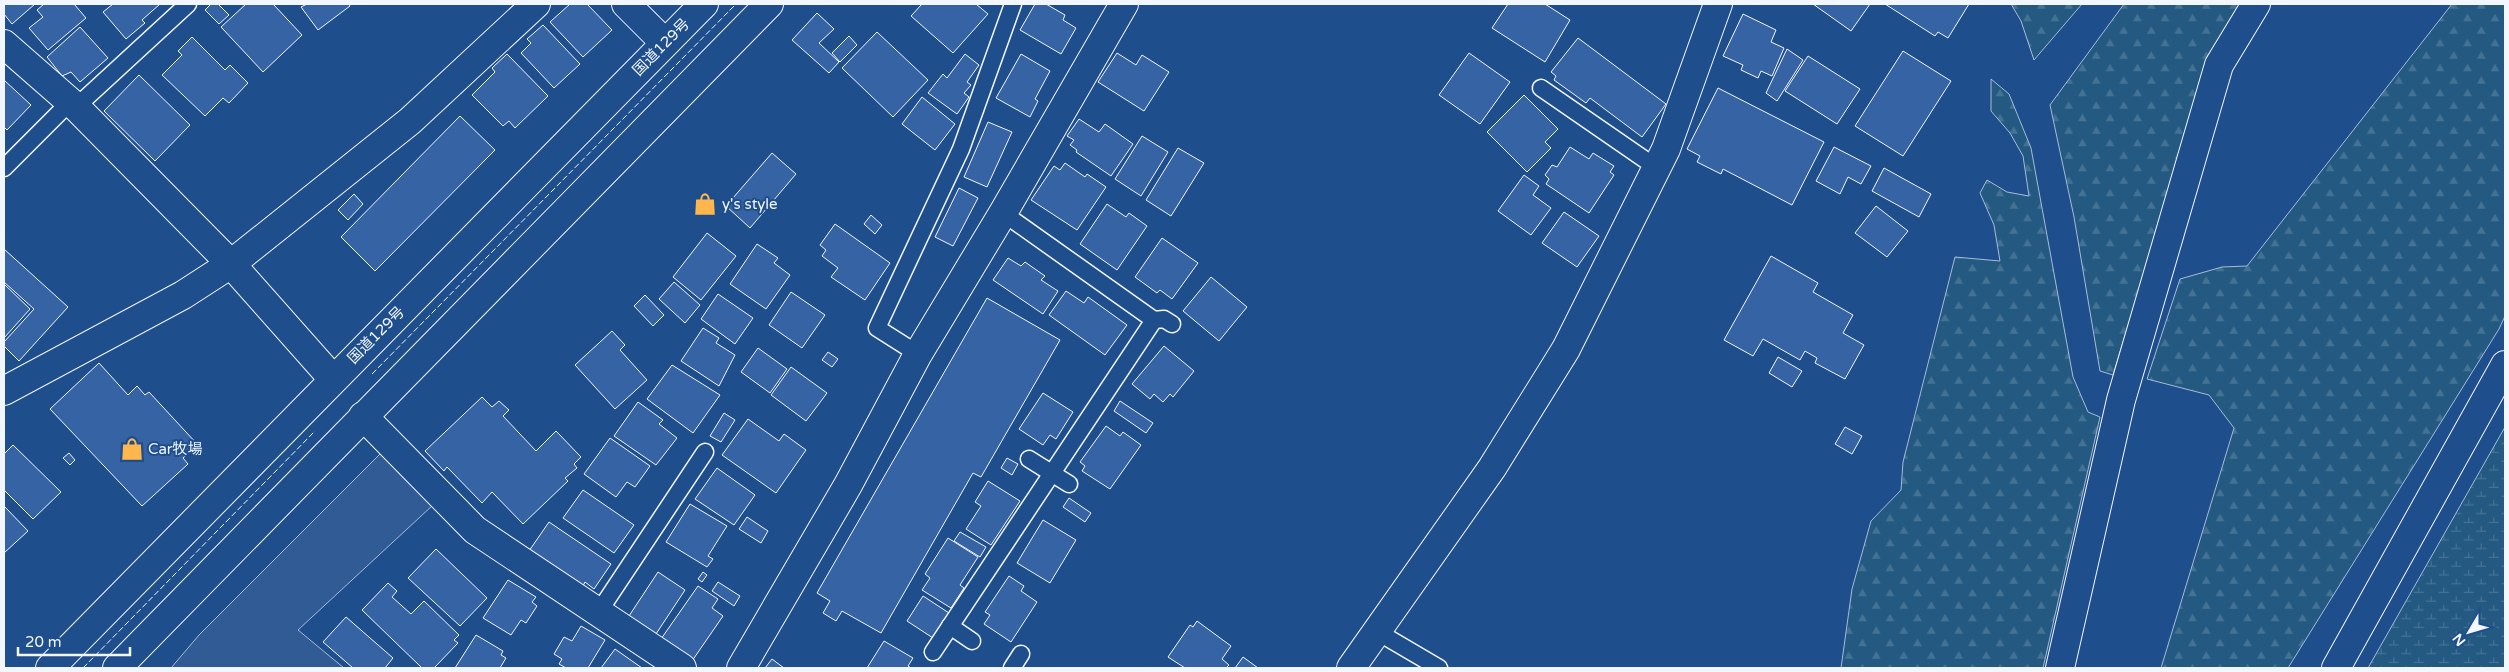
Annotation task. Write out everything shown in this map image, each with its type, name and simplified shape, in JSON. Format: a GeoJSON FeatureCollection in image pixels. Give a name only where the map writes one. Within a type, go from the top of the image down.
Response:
{"type":"FeatureCollection","features":[{"type":"Feature","properties":{"kind":"main road"},"geometry":{"type":"LineString","coordinates":[[4,391],[183,295],[231,264],[410,121],[536,4]]}},
{"type":"Feature","properties":{"kind":"main road"},"geometry":{"type":"LineString","coordinates":[[626,4],[665,43]]}},
{"type":"Feature","properties":{"kind":"main road","name":"国道129号"},"geometry":{"type":"LineString","coordinates":[[50,668],[704,4]]}},
{"type":"Feature","properties":{"kind":"main road"},"geometry":{"type":"LineString","coordinates":[[116,668],[769,4]]}},
{"type":"Feature","properties":{"kind":"main road"},"geometry":{"type":"LineString","coordinates":[[741,668],[848,485],[918,354],[1003,213],[1124,4]]}},
{"type":"Feature","properties":{"kind":"main road"},"geometry":{"type":"LineString","coordinates":[[1351,668],[1492,468],[1566,349],[1666,149],[1718,4]]}},
{"type":"Feature","properties":{"kind":"main road"},"geometry":{"type":"LineString","coordinates":[[2060,668],[2121,400],[2199,132],[2219,65],[2256,4]]}},
{"type":"Feature","properties":{"kind":"main road"},"geometry":{"type":"LineString","coordinates":[[4,44],[73,104],[231,264],[333,380]]}},
{"type":"Feature","properties":{"kind":"main road"},"geometry":{"type":"LineString","coordinates":[[2336,668],[2505,365]]}},
{"type":"Feature","properties":{"kind":"main road"},"geometry":{"type":"LineString","coordinates":[[363,416],[475,530],[682,668]]}},
{"type":"Feature","properties":{"kind":"lane"},"geometry":{"type":"LineString","coordinates":[[4,168],[73,104],[188,4]]}},
{"type":"Feature","properties":{"kind":"lane"},"geometry":{"type":"LineString","coordinates":[[918,354],[877,328],[961,148],[1013,4]]}},
{"type":"Feature","properties":{"kind":"lane"},"geometry":{"type":"LineString","coordinates":[[1541,88],[1657,168]]}},
{"type":"Feature","properties":{"kind":"lane"},"geometry":{"type":"LineString","coordinates":[[1003,213],[1154,320],[1164,319],[1172,324]]}},
{"type":"Feature","properties":{"kind":"lane"},"geometry":{"type":"LineString","coordinates":[[933,652],[1154,320]]}},
{"type":"Feature","properties":{"kind":"lane"},"geometry":{"type":"LineString","coordinates":[[598,613],[705,452]]}},
{"type":"Feature","properties":{"kind":"lane"},"geometry":{"type":"LineString","coordinates":[[1029,459],[1069,484]]}},
{"type":"Feature","properties":{"kind":"lane"},"geometry":{"type":"LineString","coordinates":[[950,626],[972,642]]}},
{"type":"Feature","properties":{"kind":"lane"},"geometry":{"type":"LineString","coordinates":[[1376,631],[1439,668]]}},
{"type":"Feature","properties":{"kind":"lane"},"geometry":{"type":"LineString","coordinates":[[1012,668],[1021,654]]}},
{"type":"Feature","properties":{"kind":"green space"},"geometry":{"type":"Polygon","coordinates":[[[2011,4],[2082,4],[2034,60],[2021,21],[2011,4]]]}},
{"type":"Feature","properties":{"kind":"green space"},"geometry":{"type":"Polygon","coordinates":[[[2124,4],[2242,4],[2206,69],[2113,375],[2100,371],[2074,217],[2050,105],[2124,4]]]}},
{"type":"Feature","properties":{"kind":"green space"},"geometry":{"type":"Polygon","coordinates":[[[2452,4],[2505,4],[2505,316],[2499,329],[2288,668],[2161,668],[2234,428],[2209,395],[2147,379],[2180,279],[2222,267],[2247,266],[2452,4]]]}},
{"type":"Feature","properties":{"kind":"green space"},"geometry":{"type":"Polygon","coordinates":[[[1991,79],[2009,94],[2031,148],[2073,377],[2088,412],[2100,417],[2043,668],[1841,668],[1852,589],[1871,521],[1901,490],[1903,462],[1955,257],[2000,261],[1994,225],[1980,193],[1987,180],[2007,192],[2029,196],[2023,156],[2010,133],[1991,111],[1991,79]]]}},
{"type":"Feature","properties":{"kind":"green space"},"geometry":{"type":"Polygon","coordinates":[[[2505,427],[2505,668],[2368,668],[2505,427]]]}},
{"type":"Feature","properties":{"kind":"shaded area"},"geometry":{"type":"Polygon","coordinates":[[[382,452],[433,505],[298,630],[344,668],[171,668],[199,635],[382,452]]]}},
{"type":"Feature","properties":{"kind":"building"},"geometry":{"type":"Polygon","coordinates":[[[4,4],[35,4],[12,24],[4,14],[4,4]]]}},
{"type":"Feature","properties":{"kind":"building"},"geometry":{"type":"Polygon","coordinates":[[[44,4],[74,4],[86,18],[48,50],[29,28],[43,17],[37,10],[44,4]]]}},
{"type":"Feature","properties":{"kind":"building"},"geometry":{"type":"Polygon","coordinates":[[[113,4],[160,4],[142,20],[145,23],[126,39],[103,12],[113,4]]]}},
{"type":"Feature","properties":{"kind":"building"},"geometry":{"type":"Polygon","coordinates":[[[211,4],[218,4],[229,15],[219,24],[205,10],[211,4]]]}},
{"type":"Feature","properties":{"kind":"building"},"geometry":{"type":"Polygon","coordinates":[[[246,4],[273,4],[302,35],[263,72],[221,27],[246,4]]]}},
{"type":"Feature","properties":{"kind":"building"},"geometry":{"type":"Polygon","coordinates":[[[307,4],[349,4],[350,6],[318,30],[301,7],[307,4]]]}},
{"type":"Feature","properties":{"kind":"building"},"geometry":{"type":"Polygon","coordinates":[[[570,4],[587,4],[612,30],[583,57],[550,22],[570,4]]]}},
{"type":"Feature","properties":{"kind":"building"},"geometry":{"type":"Polygon","coordinates":[[[922,4],[976,4],[988,14],[953,53],[911,16],[922,4]]]}},
{"type":"Feature","properties":{"kind":"building"},"geometry":{"type":"Polygon","coordinates":[[[1035,4],[1046,4],[1065,15],[1063,20],[1076,28],[1061,54],[1020,30],[1035,4]]]}},
{"type":"Feature","properties":{"kind":"building"},"geometry":{"type":"Polygon","coordinates":[[[1508,4],[1545,4],[1570,20],[1545,62],[1492,28],[1508,4]]]}},
{"type":"Feature","properties":{"kind":"building"},"geometry":{"type":"Polygon","coordinates":[[[1813,4],[1870,4],[1851,31],[1813,4]]]}},
{"type":"Feature","properties":{"kind":"building"},"geometry":{"type":"Polygon","coordinates":[[[1885,4],[1969,4],[1948,38],[1938,32],[1935,36],[1885,4]]]}},
{"type":"Feature","properties":{"kind":"building"},"geometry":{"type":"Polygon","coordinates":[[[817,13],[834,29],[819,43],[839,62],[829,73],[792,40],[817,13]]]}},
{"type":"Feature","properties":{"kind":"building"},"geometry":{"type":"Polygon","coordinates":[[[1743,14],[1776,30],[1771,42],[1784,48],[1772,76],[1761,71],[1758,78],[1741,70],[1743,65],[1723,56],[1743,14]]]}},
{"type":"Feature","properties":{"kind":"building"},"geometry":{"type":"Polygon","coordinates":[[[543,25],[580,64],[554,88],[521,53],[531,43],[527,39],[543,25]]]}},
{"type":"Feature","properties":{"kind":"building"},"geometry":{"type":"Polygon","coordinates":[[[80,27],[108,58],[80,82],[71,72],[62,76],[47,57],[80,27]]]}},
{"type":"Feature","properties":{"kind":"building"},"geometry":{"type":"Polygon","coordinates":[[[877,32],[928,80],[893,117],[842,68],[877,32]]]}},
{"type":"Feature","properties":{"kind":"building"},"geometry":{"type":"Polygon","coordinates":[[[849,36],[857,45],[840,62],[832,53],[849,36]]]}},
{"type":"Feature","properties":{"kind":"building"},"geometry":{"type":"Polygon","coordinates":[[[192,37],[225,70],[230,65],[248,83],[229,103],[223,98],[205,116],[162,75],[182,55],[178,51],[192,37]]]}},
{"type":"Feature","properties":{"kind":"building"},"geometry":{"type":"Polygon","coordinates":[[[1578,38],[1666,104],[1642,137],[1590,98],[1586,103],[1554,80],[1556,76],[1551,72],[1578,38]]]}},
{"type":"Feature","properties":{"kind":"building"},"geometry":{"type":"Polygon","coordinates":[[[1787,49],[1803,60],[1777,101],[1766,93],[1787,49]]]}},
{"type":"Feature","properties":{"kind":"building"},"geometry":{"type":"Polygon","coordinates":[[[1903,51],[1951,81],[1903,156],[1855,126],[1903,51]]]}},
{"type":"Feature","properties":{"kind":"building"},"geometry":{"type":"Polygon","coordinates":[[[1117,53],[1136,65],[1142,55],[1169,72],[1144,111],[1098,82],[1117,53]]]}},
{"type":"Feature","properties":{"kind":"building"},"geometry":{"type":"Polygon","coordinates":[[[1469,53],[1510,82],[1480,124],[1439,95],[1469,53]]]}},
{"type":"Feature","properties":{"kind":"building"},"geometry":{"type":"Polygon","coordinates":[[[507,54],[548,96],[515,128],[509,121],[503,126],[472,95],[495,72],[492,68],[507,54]]]}},
{"type":"Feature","properties":{"kind":"building"},"geometry":{"type":"Polygon","coordinates":[[[965,54],[979,65],[967,82],[971,85],[964,93],[969,97],[957,114],[928,93],[943,74],[947,78],[965,54]]]}},
{"type":"Feature","properties":{"kind":"building"},"geometry":{"type":"Polygon","coordinates":[[[1021,54],[1050,71],[1035,99],[1038,101],[1030,117],[996,98],[1021,54]]]}},
{"type":"Feature","properties":{"kind":"building"},"geometry":{"type":"Polygon","coordinates":[[[1808,56],[1860,89],[1837,124],[1785,91],[1808,56]]]}},
{"type":"Feature","properties":{"kind":"building"},"geometry":{"type":"Polygon","coordinates":[[[139,75],[190,125],[155,161],[104,111],[139,75]]]}},
{"type":"Feature","properties":{"kind":"building"},"geometry":{"type":"Polygon","coordinates":[[[4,80],[31,105],[7,130],[4,127],[4,80]]]}},
{"type":"Feature","properties":{"kind":"building"},"geometry":{"type":"Polygon","coordinates":[[[1718,88],[1824,142],[1792,205],[1723,169],[1721,174],[1697,162],[1700,156],[1687,149],[1718,88]]]}},
{"type":"Feature","properties":{"kind":"building"},"geometry":{"type":"Polygon","coordinates":[[[1524,95],[1558,129],[1545,142],[1551,148],[1527,172],[1487,132],[1524,95]]]}},
{"type":"Feature","properties":{"kind":"building"},"geometry":{"type":"Polygon","coordinates":[[[922,97],[955,124],[935,150],[902,124],[922,97]]]}},
{"type":"Feature","properties":{"kind":"building"},"geometry":{"type":"Polygon","coordinates":[[[460,116],[495,150],[375,271],[341,237],[460,116]]]}},
{"type":"Feature","properties":{"kind":"building"},"geometry":{"type":"Polygon","coordinates":[[[1079,119],[1099,132],[1105,124],[1133,144],[1111,176],[1076,152],[1077,150],[1070,145],[1074,140],[1067,136],[1079,119]]]}},
{"type":"Feature","properties":{"kind":"building"},"geometry":{"type":"Polygon","coordinates":[[[988,122],[1012,132],[987,187],[964,177],[988,122]]]}},
{"type":"Feature","properties":{"kind":"building"},"geometry":{"type":"Polygon","coordinates":[[[1142,136],[1168,152],[1141,196],[1115,179],[1142,136]]]}},
{"type":"Feature","properties":{"kind":"building"},"geometry":{"type":"Polygon","coordinates":[[[1570,147],[1589,159],[1593,153],[1614,166],[1610,172],[1614,175],[1589,213],[1546,184],[1549,179],[1545,175],[1552,165],[1557,167],[1570,147]]]}},
{"type":"Feature","properties":{"kind":"building"},"geometry":{"type":"Polygon","coordinates":[[[1834,147],[1871,166],[1861,184],[1848,177],[1840,194],[1816,181],[1834,147]]]}},
{"type":"Feature","properties":{"kind":"building"},"geometry":{"type":"Polygon","coordinates":[[[1178,148],[1204,163],[1171,216],[1146,200],[1178,148]]]}},
{"type":"Feature","properties":{"kind":"building"},"geometry":{"type":"Polygon","coordinates":[[[772,153],[796,174],[750,228],[726,206],[772,153]]]}},
{"type":"Feature","properties":{"kind":"building"},"geometry":{"type":"Polygon","coordinates":[[[1065,163],[1085,177],[1087,174],[1106,187],[1077,230],[1031,200],[1054,166],[1060,170],[1065,163]]]}},
{"type":"Feature","properties":{"kind":"building"},"geometry":{"type":"Polygon","coordinates":[[[1884,168],[1931,194],[1919,217],[1872,191],[1884,168]]]}},
{"type":"Feature","properties":{"kind":"building"},"geometry":{"type":"Polygon","coordinates":[[[1524,175],[1539,186],[1533,195],[1551,208],[1531,235],[1498,211],[1524,175]]]}},
{"type":"Feature","properties":{"kind":"building"},"geometry":{"type":"Polygon","coordinates":[[[959,188],[978,198],[953,246],[935,237],[959,188]]]}},
{"type":"Feature","properties":{"kind":"building"},"geometry":{"type":"Polygon","coordinates":[[[354,194],[363,204],[348,220],[338,210],[354,194]]]}},
{"type":"Feature","properties":{"kind":"building"},"geometry":{"type":"Polygon","coordinates":[[[1107,204],[1126,217],[1129,213],[1147,226],[1117,270],[1080,244],[1107,204]]]}},
{"type":"Feature","properties":{"kind":"building"},"geometry":{"type":"Polygon","coordinates":[[[1876,206],[1908,231],[1887,257],[1855,233],[1876,206]]]}},
{"type":"Feature","properties":{"kind":"building"},"geometry":{"type":"Polygon","coordinates":[[[1564,212],[1599,236],[1577,267],[1542,243],[1564,212]]]}},
{"type":"Feature","properties":{"kind":"building"},"geometry":{"type":"Polygon","coordinates":[[[871,215],[882,225],[875,234],[864,224],[871,215]]]}},
{"type":"Feature","properties":{"kind":"building"},"geometry":{"type":"Polygon","coordinates":[[[835,224],[890,263],[865,300],[831,277],[838,268],[822,256],[826,250],[820,245],[835,224]]]}},
{"type":"Feature","properties":{"kind":"building"},"geometry":{"type":"Polygon","coordinates":[[[707,233],[736,256],[701,300],[673,277],[707,233]]]}},
{"type":"Feature","properties":{"kind":"building"},"geometry":{"type":"Polygon","coordinates":[[[1162,238],[1198,263],[1172,299],[1160,290],[1157,293],[1135,277],[1162,238]]]}},
{"type":"Feature","properties":{"kind":"building"},"geometry":{"type":"Polygon","coordinates":[[[757,244],[778,258],[774,263],[790,275],[766,309],[730,284],[757,244]]]}},
{"type":"Feature","properties":{"kind":"building"},"geometry":{"type":"Polygon","coordinates":[[[4,249],[68,307],[19,361],[4,346],[4,342],[34,309],[4,282],[4,249]]]}},
{"type":"Feature","properties":{"kind":"building"},"geometry":{"type":"Polygon","coordinates":[[[1771,256],[1818,283],[1813,292],[1853,315],[1843,333],[1864,345],[1845,379],[1815,363],[1817,358],[1805,351],[1800,360],[1763,339],[1753,356],[1724,340],[1771,256]]]}},
{"type":"Feature","properties":{"kind":"building"},"geometry":{"type":"Polygon","coordinates":[[[1008,258],[1021,266],[1025,262],[1045,276],[1041,280],[1058,291],[1043,314],[993,280],[1008,258]]]}},
{"type":"Feature","properties":{"kind":"building"},"geometry":{"type":"Polygon","coordinates":[[[1211,277],[1247,307],[1219,341],[1183,311],[1211,277]]]}},
{"type":"Feature","properties":{"kind":"building"},"geometry":{"type":"Polygon","coordinates":[[[674,282],[700,305],[685,323],[659,299],[674,282]]]}},
{"type":"Feature","properties":{"kind":"building"},"geometry":{"type":"Polygon","coordinates":[[[4,284],[30,309],[4,338],[4,284]]]}},
{"type":"Feature","properties":{"kind":"building"},"geometry":{"type":"Polygon","coordinates":[[[1066,291],[1084,303],[1088,297],[1127,325],[1105,355],[1049,315],[1066,291]]]}},
{"type":"Feature","properties":{"kind":"building"},"geometry":{"type":"Polygon","coordinates":[[[791,292],[825,315],[802,348],[769,325],[791,292]]]}},
{"type":"Feature","properties":{"kind":"building"},"geometry":{"type":"Polygon","coordinates":[[[718,294],[753,318],[735,344],[701,319],[718,294]]]}},
{"type":"Feature","properties":{"kind":"building"},"geometry":{"type":"Polygon","coordinates":[[[645,295],[664,315],[653,326],[634,306],[645,295]]]}},
{"type":"Feature","properties":{"kind":"building"},"geometry":{"type":"Polygon","coordinates":[[[987,298],[1060,340],[981,477],[973,473],[881,633],[842,611],[836,621],[823,613],[830,601],[817,593],[987,298]]]}},
{"type":"Feature","properties":{"kind":"building"},"geometry":{"type":"Polygon","coordinates":[[[703,328],[719,338],[716,343],[735,355],[719,386],[681,361],[703,328]]]}},
{"type":"Feature","properties":{"kind":"building"},"geometry":{"type":"Polygon","coordinates":[[[612,331],[625,345],[620,350],[647,380],[615,409],[575,365],[612,331]]]}},
{"type":"Feature","properties":{"kind":"building"},"geometry":{"type":"Polygon","coordinates":[[[1164,346],[1194,371],[1173,397],[1170,394],[1163,402],[1154,394],[1150,399],[1132,384],[1164,346]]]}},
{"type":"Feature","properties":{"kind":"building"},"geometry":{"type":"Polygon","coordinates":[[[758,348],[787,369],[770,393],[741,372],[758,348]]]}},
{"type":"Feature","properties":{"kind":"building"},"geometry":{"type":"Polygon","coordinates":[[[828,352],[838,359],[832,367],[822,360],[828,352]]]}},
{"type":"Feature","properties":{"kind":"building"},"geometry":{"type":"Polygon","coordinates":[[[1778,357],[1802,371],[1792,387],[1769,373],[1778,357]]]}},
{"type":"Feature","properties":{"kind":"building"},"geometry":{"type":"Polygon","coordinates":[[[99,363],[128,395],[137,386],[145,395],[149,392],[198,445],[183,458],[188,464],[142,506],[50,409],[99,363]]]}},
{"type":"Feature","properties":{"kind":"building"},"geometry":{"type":"Polygon","coordinates":[[[672,365],[720,395],[693,433],[647,399],[672,365]]]}},
{"type":"Feature","properties":{"kind":"building"},"geometry":{"type":"Polygon","coordinates":[[[791,367],[827,393],[806,421],[771,395],[791,367]]]}},
{"type":"Feature","properties":{"kind":"building"},"geometry":{"type":"Polygon","coordinates":[[[1043,393],[1073,412],[1056,439],[1050,435],[1043,445],[1019,429],[1043,393]]]}},
{"type":"Feature","properties":{"kind":"building"},"geometry":{"type":"Polygon","coordinates":[[[482,397],[492,407],[499,401],[509,410],[503,416],[536,451],[556,431],[581,457],[574,464],[577,468],[565,478],[568,481],[523,524],[492,492],[482,503],[447,467],[444,471],[425,451],[482,397]]]}},
{"type":"Feature","properties":{"kind":"building"},"geometry":{"type":"Polygon","coordinates":[[[1120,401],[1153,423],[1146,433],[1114,411],[1120,401]]]}},
{"type":"Feature","properties":{"kind":"building"},"geometry":{"type":"Polygon","coordinates":[[[638,402],[663,420],[659,424],[677,438],[656,465],[614,436],[638,402]]]}},
{"type":"Feature","properties":{"kind":"building"},"geometry":{"type":"Polygon","coordinates":[[[724,413],[735,420],[721,442],[710,436],[724,413]]]}},
{"type":"Feature","properties":{"kind":"building"},"geometry":{"type":"Polygon","coordinates":[[[748,419],[779,441],[784,434],[806,450],[776,493],[722,455],[748,419]]]}},
{"type":"Feature","properties":{"kind":"building"},"geometry":{"type":"Polygon","coordinates":[[[1106,426],[1120,436],[1123,432],[1141,445],[1110,489],[1082,471],[1085,466],[1080,462],[1106,426]]]}},
{"type":"Feature","properties":{"kind":"building"},"geometry":{"type":"Polygon","coordinates":[[[1845,427],[1862,436],[1852,454],[1835,444],[1845,427]]]}},
{"type":"Feature","properties":{"kind":"building"},"geometry":{"type":"Polygon","coordinates":[[[610,438],[650,466],[635,487],[627,482],[616,497],[584,474],[610,438]]]}},
{"type":"Feature","properties":{"kind":"building"},"geometry":{"type":"Polygon","coordinates":[[[13,445],[61,492],[33,519],[4,490],[4,454],[13,445]]]}},
{"type":"Feature","properties":{"kind":"building"},"geometry":{"type":"Polygon","coordinates":[[[69,453],[75,460],[70,465],[63,458],[69,453]]]}},
{"type":"Feature","properties":{"kind":"building"},"geometry":{"type":"Polygon","coordinates":[[[1007,458],[1018,464],[1012,475],[1001,468],[1007,458]]]}},
{"type":"Feature","properties":{"kind":"building"},"geometry":{"type":"Polygon","coordinates":[[[717,468],[755,495],[734,525],[695,499],[717,468]]]}},
{"type":"Feature","properties":{"kind":"building"},"geometry":{"type":"Polygon","coordinates":[[[988,481],[1020,501],[991,545],[966,529],[981,506],[975,502],[988,481]]]}},
{"type":"Feature","properties":{"kind":"building"},"geometry":{"type":"Polygon","coordinates":[[[583,490],[634,525],[614,553],[563,518],[583,490]]]}},
{"type":"Feature","properties":{"kind":"building"},"geometry":{"type":"Polygon","coordinates":[[[1069,498],[1091,513],[1085,522],[1063,507],[1069,498]]]}},
{"type":"Feature","properties":{"kind":"building"},"geometry":{"type":"Polygon","coordinates":[[[690,504],[727,526],[708,556],[713,559],[707,567],[666,542],[690,504]]]}},
{"type":"Feature","properties":{"kind":"building"},"geometry":{"type":"Polygon","coordinates":[[[4,506],[28,531],[4,553],[4,506]]]}},
{"type":"Feature","properties":{"kind":"building"},"geometry":{"type":"Polygon","coordinates":[[[747,517],[768,531],[761,543],[739,529],[747,517]]]}},
{"type":"Feature","properties":{"kind":"building"},"geometry":{"type":"Polygon","coordinates":[[[1043,520],[1076,540],[1050,583],[1017,563],[1043,520]]]}},
{"type":"Feature","properties":{"kind":"building"},"geometry":{"type":"Polygon","coordinates":[[[549,522],[611,564],[594,589],[585,582],[582,588],[529,551],[549,522]]]}},
{"type":"Feature","properties":{"kind":"building"},"geometry":{"type":"Polygon","coordinates":[[[960,532],[986,547],[980,557],[954,541],[960,532]]]}},
{"type":"Feature","properties":{"kind":"building"},"geometry":{"type":"Polygon","coordinates":[[[948,538],[978,557],[960,585],[964,588],[951,608],[922,590],[930,578],[925,574],[948,538]]]}},
{"type":"Feature","properties":{"kind":"building"},"geometry":{"type":"Polygon","coordinates":[[[436,549],[487,598],[460,626],[408,578],[436,549]]]}},
{"type":"Feature","properties":{"kind":"building"},"geometry":{"type":"Polygon","coordinates":[[[658,572],[685,590],[656,634],[629,616],[658,572]]]}},
{"type":"Feature","properties":{"kind":"building"},"geometry":{"type":"Polygon","coordinates":[[[703,572],[707,575],[702,582],[698,579],[703,572]]]}},
{"type":"Feature","properties":{"kind":"building"},"geometry":{"type":"Polygon","coordinates":[[[1009,576],[1024,586],[1021,591],[1037,602],[1011,642],[984,624],[990,615],[985,612],[1009,576]]]}},
{"type":"Feature","properties":{"kind":"building"},"geometry":{"type":"Polygon","coordinates":[[[508,580],[536,597],[532,602],[537,606],[526,623],[521,620],[511,635],[483,618],[508,580]]]}},
{"type":"Feature","properties":{"kind":"building"},"geometry":{"type":"Polygon","coordinates":[[[718,582],[740,596],[734,606],[712,591],[718,582]]]}},
{"type":"Feature","properties":{"kind":"building"},"geometry":{"type":"Polygon","coordinates":[[[388,583],[397,591],[392,597],[411,614],[424,601],[459,635],[454,640],[458,643],[434,668],[422,668],[362,610],[388,583]]]}},
{"type":"Feature","properties":{"kind":"building"},"geometry":{"type":"Polygon","coordinates":[[[698,586],[718,599],[712,608],[723,616],[692,661],[661,639],[698,586]]]}},
{"type":"Feature","properties":{"kind":"building"},"geometry":{"type":"Polygon","coordinates":[[[923,596],[949,613],[933,638],[907,621],[923,596]]]}},
{"type":"Feature","properties":{"kind":"building"},"geometry":{"type":"Polygon","coordinates":[[[346,617],[393,658],[385,668],[353,668],[323,642],[346,617]]]}},
{"type":"Feature","properties":{"kind":"building"},"geometry":{"type":"Polygon","coordinates":[[[1197,621],[1231,646],[1222,659],[1229,665],[1226,668],[1185,668],[1168,657],[1190,625],[1193,627],[1197,621]]]}},
{"type":"Feature","properties":{"kind":"building"},"geometry":{"type":"Polygon","coordinates":[[[581,626],[605,640],[588,668],[566,668],[559,664],[562,659],[554,654],[564,637],[572,641],[581,626]]]}},
{"type":"Feature","properties":{"kind":"building"},"geometry":{"type":"Polygon","coordinates":[[[476,635],[503,651],[501,655],[506,658],[500,668],[455,668],[476,635]]]}},
{"type":"Feature","properties":{"kind":"building"},"geometry":{"type":"Polygon","coordinates":[[[884,641],[913,658],[908,666],[911,668],[867,668],[884,641]]]}},
{"type":"Feature","properties":{"kind":"building"},"geometry":{"type":"Polygon","coordinates":[[[615,649],[642,668],[601,668],[615,649]]]}},
{"type":"Feature","properties":{"kind":"building"},"geometry":{"type":"Polygon","coordinates":[[[1243,657],[1258,668],[1235,668],[1243,657]]]}},
{"type":"Feature","properties":{"kind":"building"},"geometry":{"type":"Polygon","coordinates":[[[772,659],[784,668],[765,668],[772,659]]]}},
{"type":"Feature","properties":{"kind":"fence"},"geometry":{"type":"LineString","coordinates":[[372,374],[736,4]]}},
{"type":"Feature","properties":{"kind":"fence"},"geometry":{"type":"LineString","coordinates":[[83,668],[315,431]]}},
{"type":"Feature","properties":{"kind":"place","name":"y's style"},"geometry":{"type":"Point","coordinates":[705,204]}},
{"type":"Feature","properties":{"kind":"place","name":"Car牧場"},"geometry":{"type":"Point","coordinates":[132,449]}}]}
